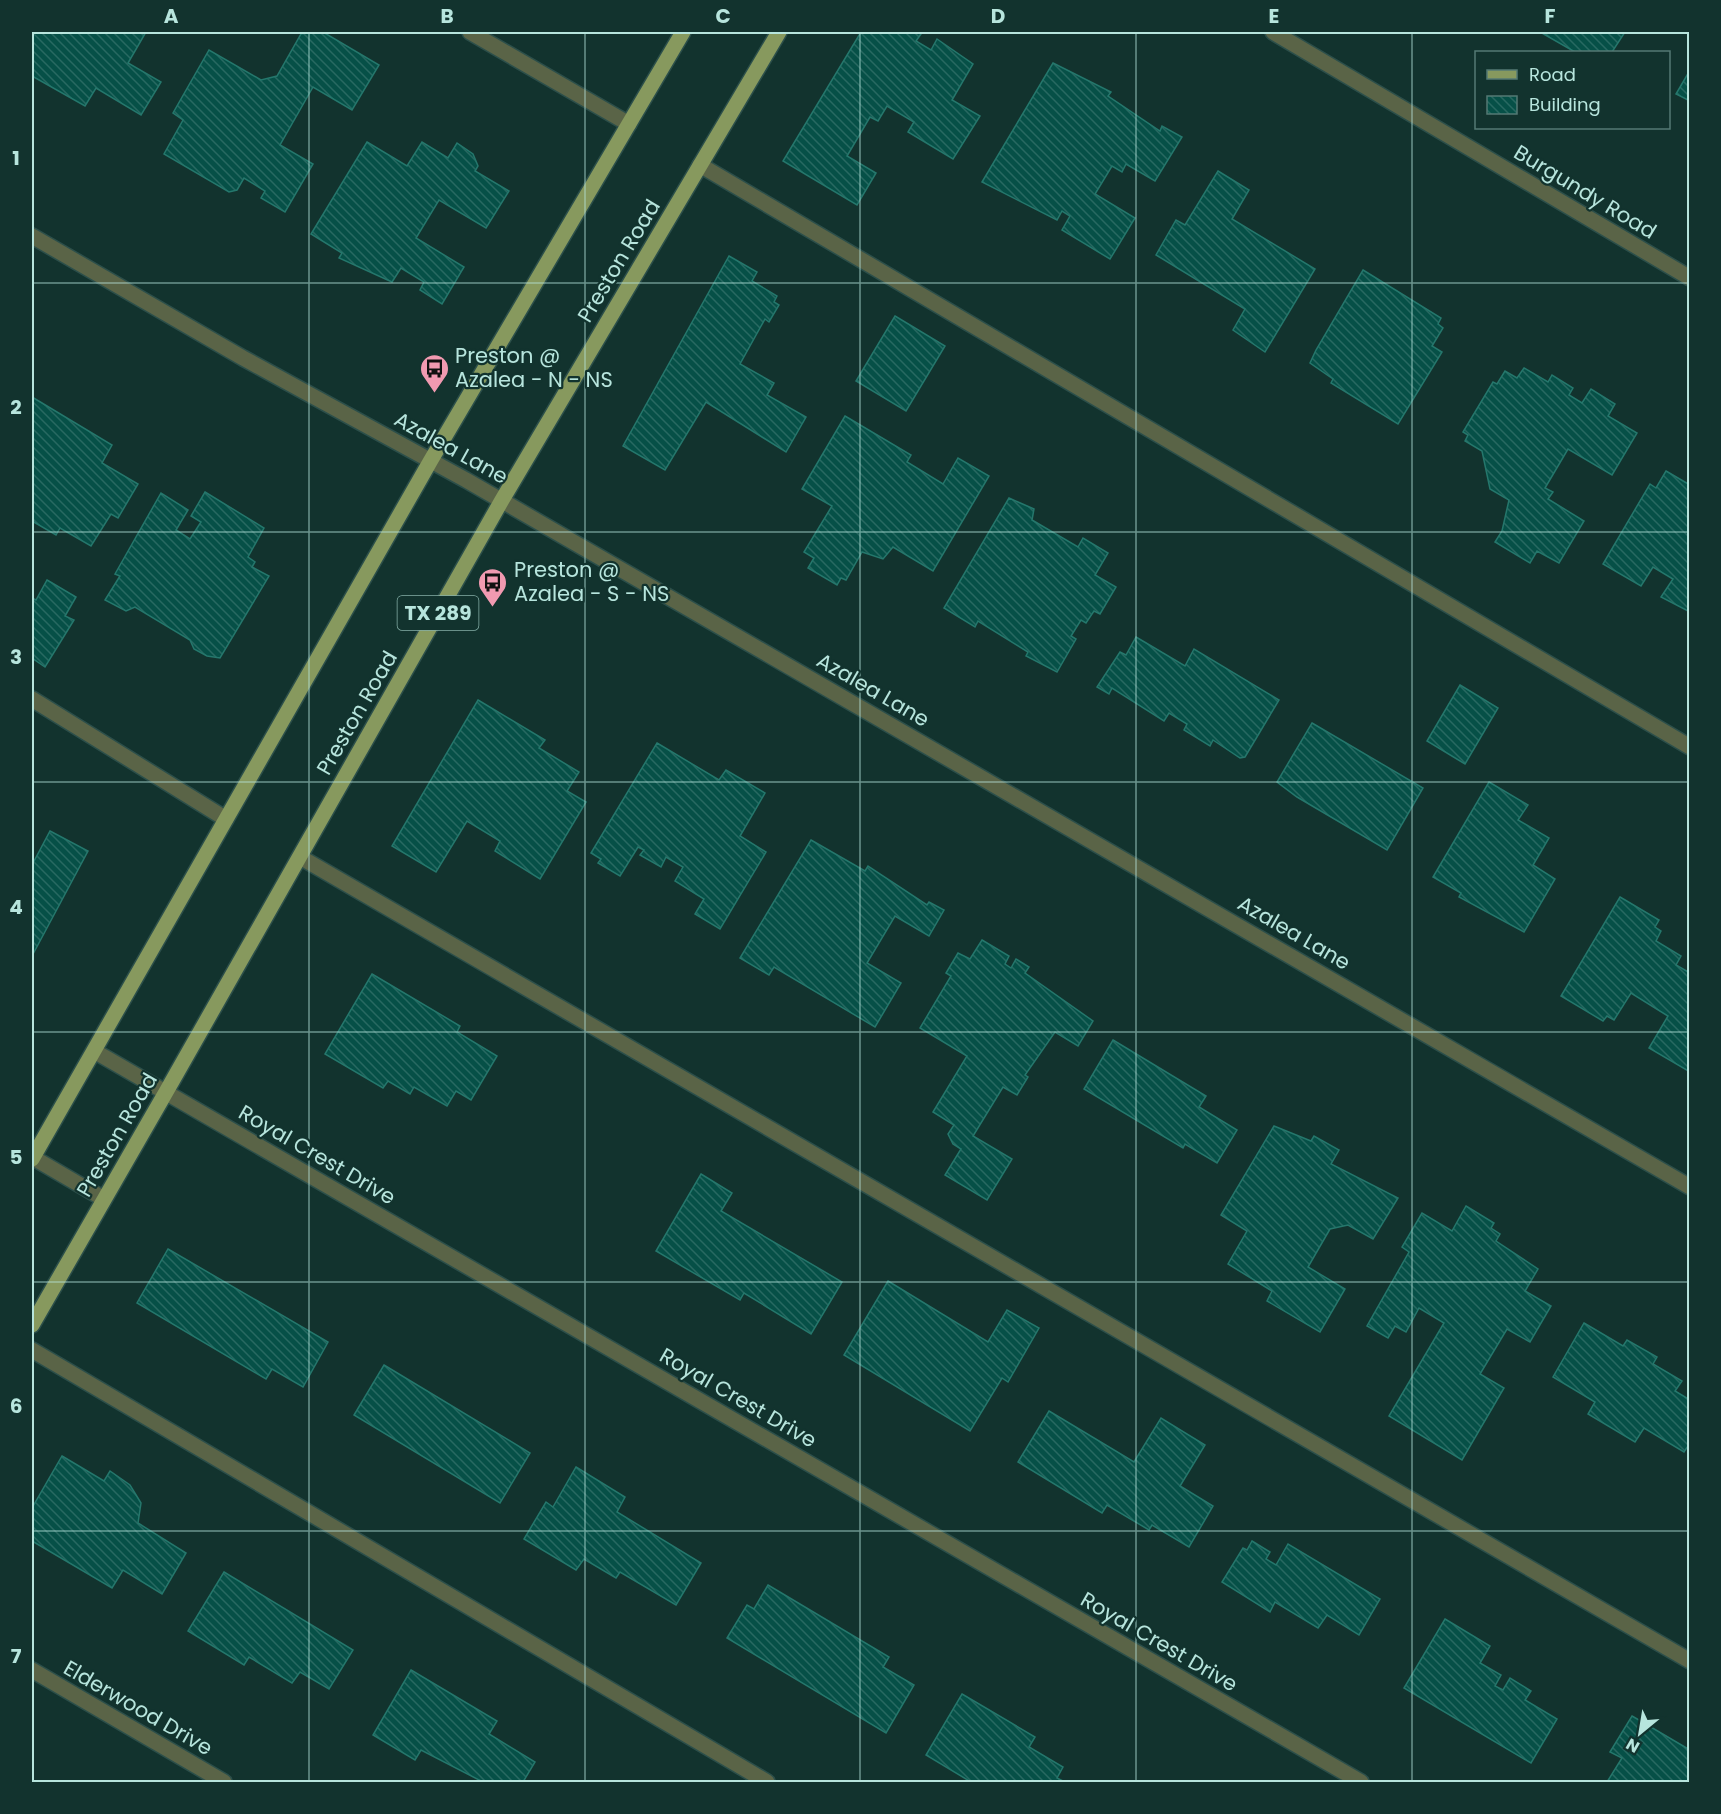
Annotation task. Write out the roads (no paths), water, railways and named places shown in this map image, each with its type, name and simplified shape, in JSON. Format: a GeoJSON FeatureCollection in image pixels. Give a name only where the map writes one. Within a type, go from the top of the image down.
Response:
{"type":"FeatureCollection","features":[{"type":"Feature","properties":{"kind":"main road"},"geometry":{"type":"LineString","coordinates":[[32,1158],[431,460],[683,32]]}},
{"type":"Feature","properties":{"kind":"main road","name":"Preston Road"},"geometry":{"type":"LineString","coordinates":[[32,1325],[502,500],[779,32]]}},
{"type":"Feature","properties":{"kind":"street"},"geometry":{"type":"LineString","coordinates":[[470,32],[629,124]]}},
{"type":"Feature","properties":{"kind":"street","name":"Burgundy Road"},"geometry":{"type":"LineString","coordinates":[[1273,32],[1689,278]]}},
{"type":"Feature","properties":{"kind":"street"},"geometry":{"type":"LineString","coordinates":[[700,165],[1689,747]]}},
{"type":"Feature","properties":{"kind":"street","name":"Azalea Lane"},"geometry":{"type":"LineString","coordinates":[[32,236],[243,358],[502,500],[1689,1187]]}},
{"type":"Feature","properties":{"kind":"street"},"geometry":{"type":"LineString","coordinates":[[32,699],[226,819]]}},
{"type":"Feature","properties":{"kind":"street"},"geometry":{"type":"LineString","coordinates":[[300,857],[1689,1661]]}},
{"type":"Feature","properties":{"kind":"street","name":"Royal Crest Drive"},"geometry":{"type":"LineString","coordinates":[[94,1051],[1361,1782]]}},
{"type":"Feature","properties":{"kind":"street"},"geometry":{"type":"LineString","coordinates":[[32,1158],[104,1199]]}},
{"type":"Feature","properties":{"kind":"street"},"geometry":{"type":"LineString","coordinates":[[32,1350],[766,1782]]}},
{"type":"Feature","properties":{"kind":"street","name":"Elderwood Drive"},"geometry":{"type":"LineString","coordinates":[[32,1670],[224,1782]]}},
{"type":"Feature","properties":{"kind":"place","name":"Preston @ Azalea - N - NS"},"geometry":{"type":"Point","coordinates":[434,394]}},
{"type":"Feature","properties":{"kind":"place","name":"Preston @ Azalea - S - NS"},"geometry":{"type":"Point","coordinates":[493,608]}}]}
